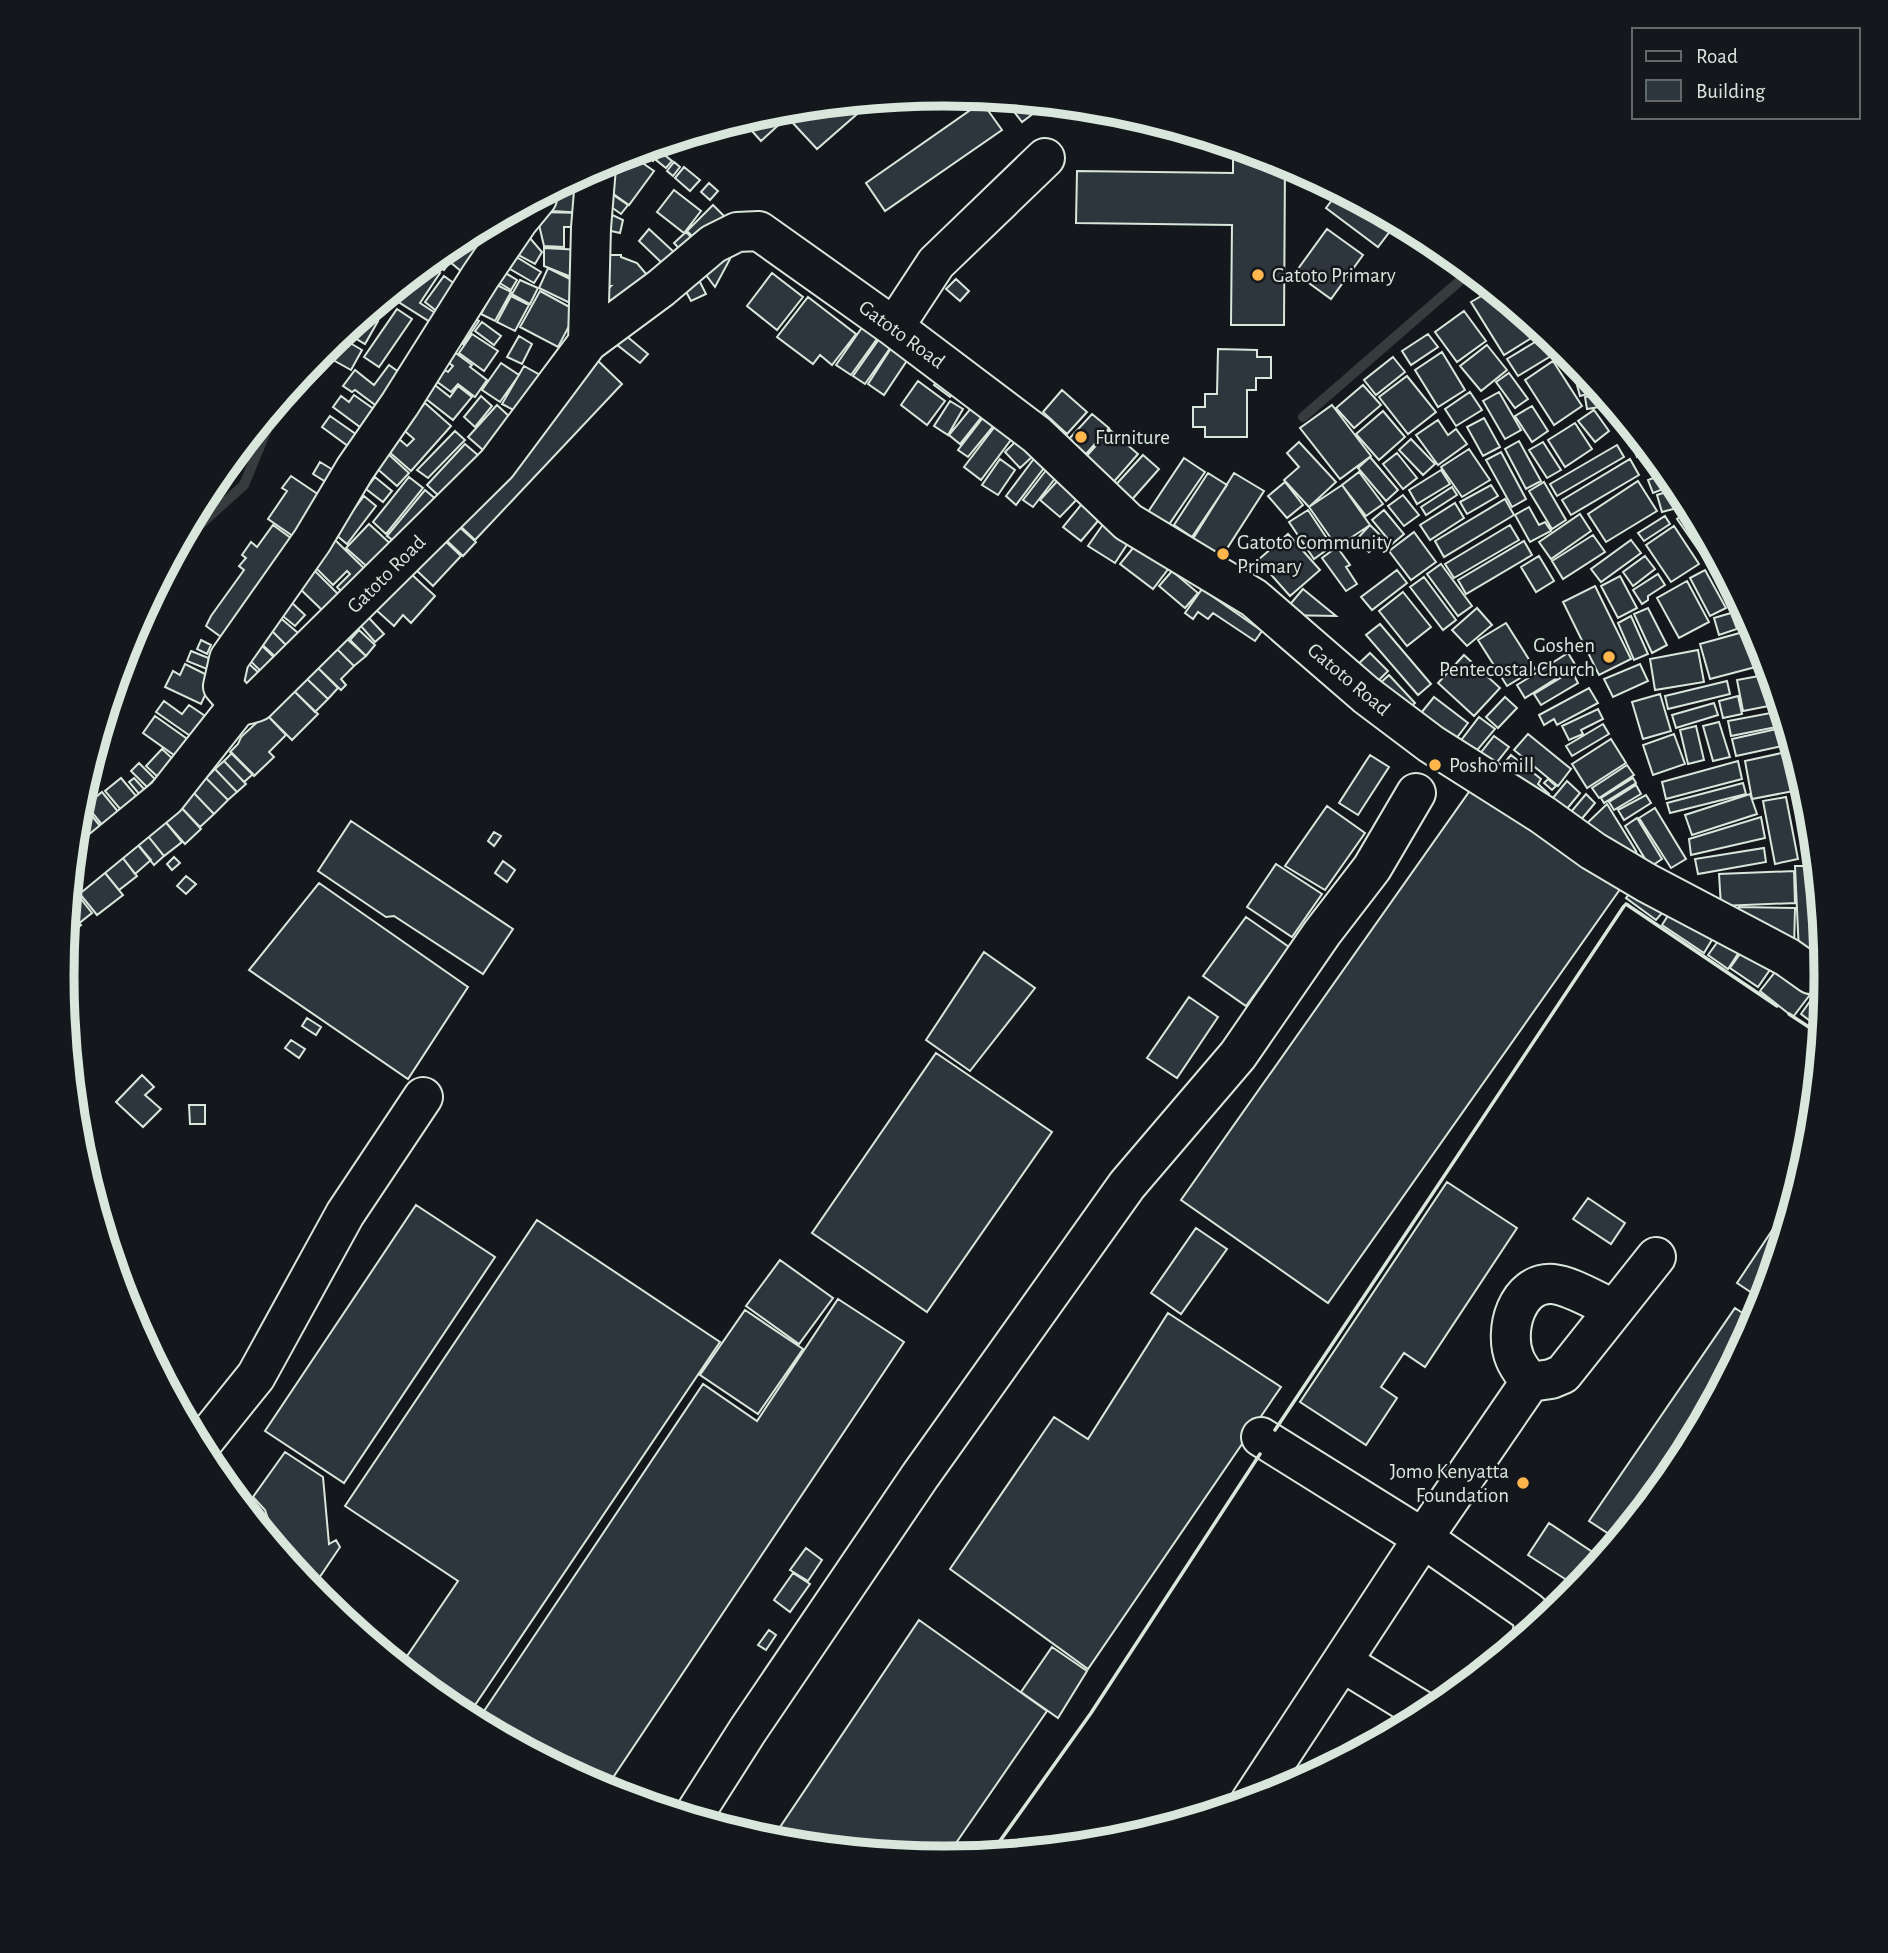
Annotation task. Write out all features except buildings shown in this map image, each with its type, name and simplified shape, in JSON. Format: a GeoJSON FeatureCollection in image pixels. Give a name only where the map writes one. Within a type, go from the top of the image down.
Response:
{"type":"FeatureCollection","features":[{"type":"Feature","properties":{"kind":"street"},"geometry":{"type":"LineString","coordinates":[[894,327],[936,264],[1045,158]]}},
{"type":"Feature","properties":{"kind":"street"},"geometry":{"type":"LineString","coordinates":[[588,342],[595,179]]}},
{"type":"Feature","properties":{"kind":"street"},"geometry":{"type":"LineString","coordinates":[[237,707],[236,700],[223,686],[229,659],[312,541],[355,469],[522,216]]}},
{"type":"Feature","properties":{"kind":"street","name":"Gatoto Road"},"geometry":{"type":"LineString","coordinates":[[81,867],[166,797],[237,707],[256,702],[497,464],[588,342],[661,289],[713,244],[746,230],[759,231],[894,327],[1037,435],[1128,523],[1254,598],[1367,695],[1431,744],[1543,815],[1593,852],[1814,973]]}},
{"type":"Feature","properties":{"kind":"street"},"geometry":{"type":"LineString","coordinates":[[697,1811],[928,1464],[1126,1185],[1238,1055],[1322,933],[1372,868],[1416,793]]}},
{"type":"Feature","properties":{"kind":"street"},"geometry":{"type":"LineString","coordinates":[[206,1438],[256,1376],[345,1214],[423,1097]]}},
{"type":"Feature","properties":{"kind":"street"},"geometry":{"type":"LineString","coordinates":[[1530,1382],[1551,1380],[1563,1374],[1656,1257]]}},
{"type":"Feature","properties":{"kind":"street"},"geometry":{"type":"LineString","coordinates":[[1530,1382],[1515,1359],[1511,1344],[1513,1321],[1518,1306],[1528,1291],[1544,1284],[1562,1286],[1614,1309]]}},
{"type":"Feature","properties":{"kind":"street"},"geometry":{"type":"LineString","coordinates":[[1259,1788],[1423,1538],[1530,1382]]}},
{"type":"Feature","properties":{"kind":"street"},"geometry":{"type":"LineString","coordinates":[[1261,1437],[1423,1538],[1529,1612],[1532,1618]]}},
{"type":"Feature","properties":{"kind":"street"},"geometry":{"type":"LineString","coordinates":[[1342,1662],[1416,1707]]}},
{"type":"Feature","properties":{"kind":"waterway"},"geometry":{"type":"LineString","coordinates":[[1303,417],[1463,278]]}},
{"type":"Feature","properties":{"kind":"waterway"},"geometry":{"type":"LineString","coordinates":[[200,524],[244,485],[266,431]]}},
{"type":"Feature","properties":{"kind":"wall"},"geometry":{"type":"LineString","coordinates":[[1628,905],[1626,904],[1777,1006]]}},
{"type":"Feature","properties":{"kind":"wall"},"geometry":{"type":"LineString","coordinates":[[1275,1430],[1624,906]]}},
{"type":"Feature","properties":{"kind":"wall"},"geometry":{"type":"LineString","coordinates":[[1789,1014],[1813,1030]]}},
{"type":"Feature","properties":{"kind":"wall"},"geometry":{"type":"LineString","coordinates":[[997,1845],[1091,1713],[1260,1454]]}},
{"type":"Feature","properties":{"kind":"place","name":"Gatoto Primary"},"geometry":{"type":"Point","coordinates":[1258,275]}},
{"type":"Feature","properties":{"kind":"place","name":"Furniture"},"geometry":{"type":"Point","coordinates":[1081,437]}},
{"type":"Feature","properties":{"kind":"place","name":"Gatoto Community Primary"},"geometry":{"type":"Point","coordinates":[1223,554]}},
{"type":"Feature","properties":{"kind":"place","name":"Goshen Pentecostal Church"},"geometry":{"type":"Point","coordinates":[1609,657]}},
{"type":"Feature","properties":{"kind":"place","name":"Posho mill"},"geometry":{"type":"Point","coordinates":[1435,765]}},
{"type":"Feature","properties":{"kind":"place","name":"Jomo Kenyatta Foundation"},"geometry":{"type":"Point","coordinates":[1523,1483]}}]}
